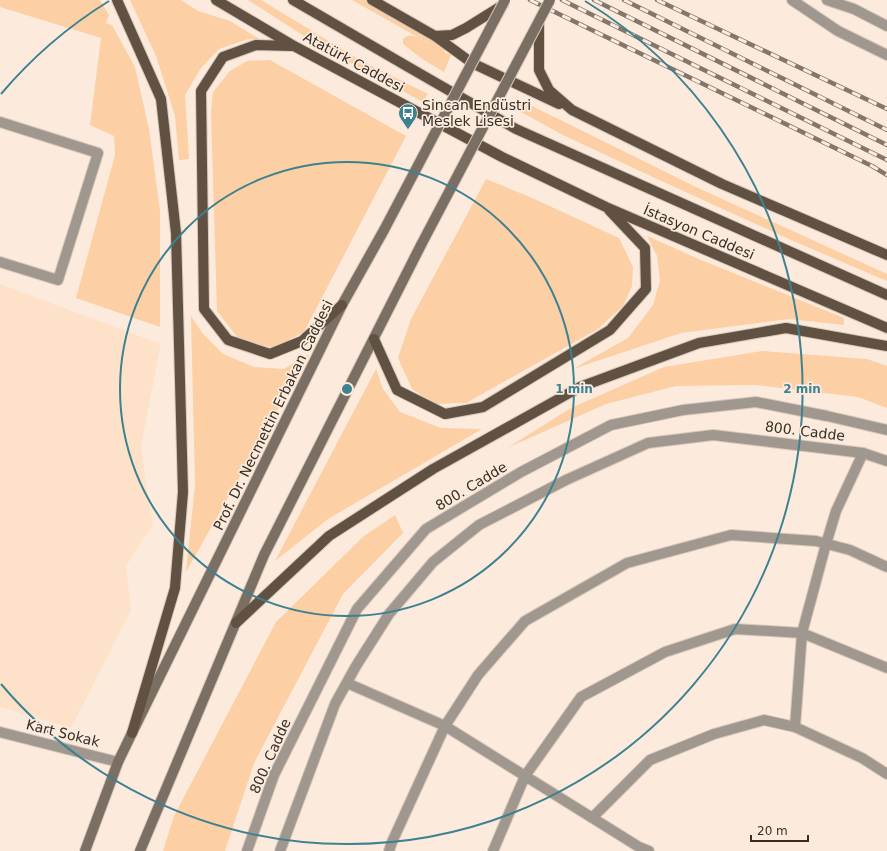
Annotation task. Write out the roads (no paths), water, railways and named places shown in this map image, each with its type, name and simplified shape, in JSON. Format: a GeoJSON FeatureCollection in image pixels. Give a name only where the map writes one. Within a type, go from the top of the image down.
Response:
{"type":"FeatureCollection","features":[{"type":"Feature","properties":{"kind":"main road"},"geometry":{"type":"LineString","coordinates":[[117,0],[161,99],[176,233],[183,492],[175,588],[132,733]]}},
{"type":"Feature","properties":{"kind":"main road","name":"Atatürk Caddesi"},"geometry":{"type":"LineString","coordinates":[[216,0],[294,46],[502,157]]}},
{"type":"Feature","properties":{"kind":"main road","name":"Atatürk Caddesi"},"geometry":{"type":"LineString","coordinates":[[293,0],[516,129]]}},
{"type":"Feature","properties":{"kind":"main road"},"geometry":{"type":"LineString","coordinates":[[372,0],[435,36],[472,63],[572,110],[722,184],[887,255]]}},
{"type":"Feature","properties":{"kind":"main road"},"geometry":{"type":"LineString","coordinates":[[140,851],[264,555],[421,245],[550,0]]}},
{"type":"Feature","properties":{"kind":"main road"},"geometry":{"type":"LineString","coordinates":[[435,36],[452,35],[466,28],[504,2]]}},
{"type":"Feature","properties":{"kind":"main road","name":"Prof. Dr. Necmettin Erbakan Caddesi"},"geometry":{"type":"LineString","coordinates":[[85,851],[118,762],[342,305],[384,230],[504,2]]}},
{"type":"Feature","properties":{"kind":"main road"},"geometry":{"type":"LineString","coordinates":[[539,23],[539,70],[549,90],[572,110]]}},
{"type":"Feature","properties":{"kind":"main road"},"geometry":{"type":"LineString","coordinates":[[294,46],[256,45],[223,57],[200,92],[204,309],[228,340],[270,354],[302,341],[342,305]]}},
{"type":"Feature","properties":{"kind":"main road","name":"İstasyon Caddesi"},"geometry":{"type":"LineString","coordinates":[[516,129],[887,295]]}},
{"type":"Feature","properties":{"kind":"main road","name":"İstasyon Caddesi"},"geometry":{"type":"LineString","coordinates":[[502,157],[606,207],[887,328]]}},
{"type":"Feature","properties":{"kind":"main road"},"geometry":{"type":"LineString","coordinates":[[374,339],[397,390],[445,414],[483,407],[610,330],[646,290],[645,248],[606,207]]}},
{"type":"Feature","properties":{"kind":"main road"},"geometry":{"type":"LineString","coordinates":[[236,623],[329,536],[433,469],[580,387],[699,343],[786,328],[887,346]]}},
{"type":"Feature","properties":{"kind":"street"},"geometry":{"type":"LineString","coordinates":[[792,0],[838,31],[887,55]]}},
{"type":"Feature","properties":{"kind":"street"},"geometry":{"type":"LineString","coordinates":[[827,0],[854,9],[887,26]]}},
{"type":"Feature","properties":{"kind":"street"},"geometry":{"type":"LineString","coordinates":[[0,122],[98,153],[58,280],[0,262]]}},
{"type":"Feature","properties":{"kind":"street","name":"800. Cadde"},"geometry":{"type":"LineString","coordinates":[[247,851],[274,775],[357,609],[426,529],[521,472],[611,425],[683,410],[756,402],[887,430]]}},
{"type":"Feature","properties":{"kind":"street","name":"800. Cadde"},"geometry":{"type":"LineString","coordinates":[[280,851],[335,704],[347,682],[389,614],[433,562],[479,525],[566,480],[648,443],[713,435],[863,452],[887,461]]}},
{"type":"Feature","properties":{"kind":"street"},"geometry":{"type":"LineString","coordinates":[[795,726],[802,633],[836,511],[863,452]]}},
{"type":"Feature","properties":{"kind":"street"},"geometry":{"type":"LineString","coordinates":[[390,851],[392,842],[445,726],[478,674],[525,621],[626,563],[731,535],[816,541],[850,550],[887,566]]}},
{"type":"Feature","properties":{"kind":"street"},"geometry":{"type":"LineString","coordinates":[[493,851],[524,776],[581,697],[665,652],[734,629],[802,633],[887,668]]}},
{"type":"Feature","properties":{"kind":"street"},"geometry":{"type":"LineString","coordinates":[[347,682],[445,726],[639,847],[649,851]]}},
{"type":"Feature","properties":{"kind":"street"},"geometry":{"type":"LineString","coordinates":[[592,818],[650,760],[714,734],[764,720],[795,726],[862,758],[887,774]]}},
{"type":"Feature","properties":{"kind":"street","name":"Kart Sokak"},"geometry":{"type":"LineString","coordinates":[[0,732],[118,762]]}},
{"type":"Feature","properties":{"kind":"railway"},"geometry":{"type":"LineString","coordinates":[[530,0],[872,166],[887,175]]}},
{"type":"Feature","properties":{"kind":"railway"},"geometry":{"type":"LineString","coordinates":[[562,0],[887,160]]}},
{"type":"Feature","properties":{"kind":"railway"},"geometry":{"type":"LineString","coordinates":[[594,0],[887,145]]}},
{"type":"Feature","properties":{"kind":"railway"},"geometry":{"type":"LineString","coordinates":[[624,0],[887,130]]}},
{"type":"Feature","properties":{"kind":"railway"},"geometry":{"type":"LineString","coordinates":[[657,0],[887,109]]}},
{"type":"Feature","properties":{"kind":"place","name":"Sincan Endüstri Meslek Lisesi"},"geometry":{"type":"Point","coordinates":[408,130]}}]}
